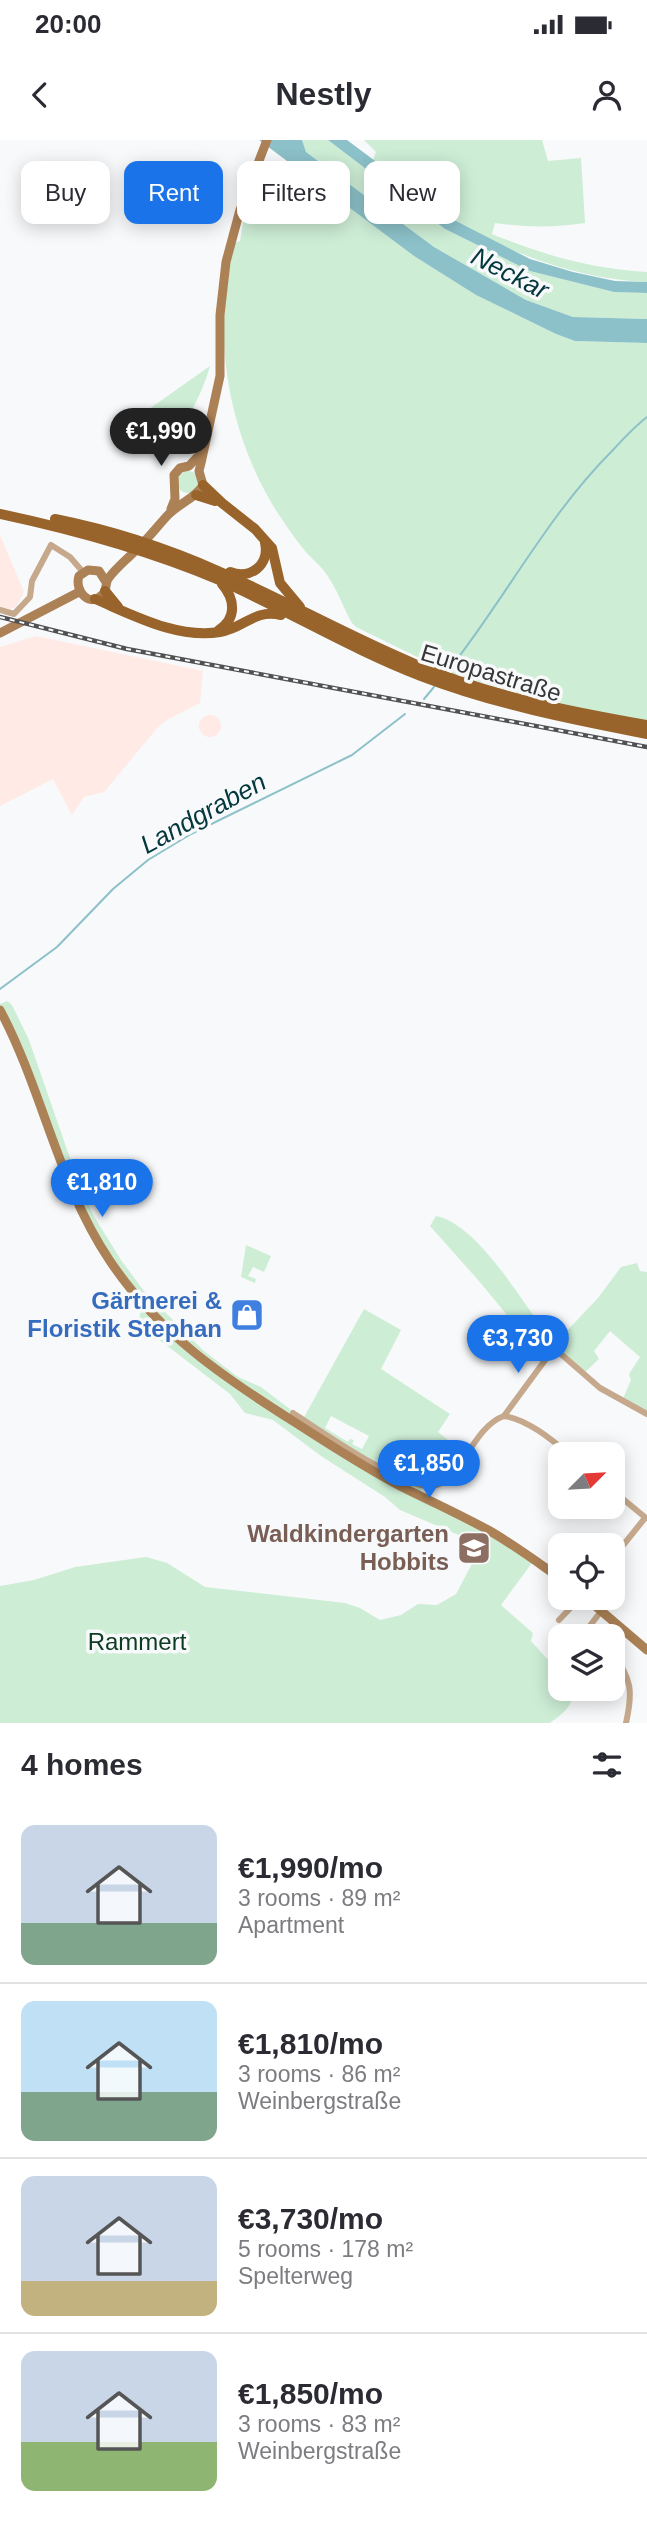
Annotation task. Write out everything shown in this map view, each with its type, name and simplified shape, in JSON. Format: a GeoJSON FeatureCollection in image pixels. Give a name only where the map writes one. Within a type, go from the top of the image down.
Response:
{"type":"FeatureCollection","features":[{"type":"Feature","properties":{"kind":"main road"},"geometry":{"type":"LineString","coordinates":[[203,485],[263,537],[272,548],[280,583],[295,603],[311,616]]}},
{"type":"Feature","properties":{"kind":"main road"},"geometry":{"type":"LineString","coordinates":[[192,496],[222,503]]}},
{"type":"Feature","properties":{"kind":"main road"},"geometry":{"type":"LineString","coordinates":[[0,511],[89,527],[216,570],[246,574],[256,571],[265,559],[267,552],[263,537]]}},
{"type":"Feature","properties":{"kind":"main road","name":"Europastraße"},"geometry":{"type":"LineString","coordinates":[[0,511],[107,539],[219,581],[379,658],[540,712],[647,734]]}},
{"type":"Feature","properties":{"kind":"main road","name":"Europastraße"},"geometry":{"type":"LineString","coordinates":[[216,570],[439,678],[519,699],[647,725]]}},
{"type":"Feature","properties":{"kind":"main road"},"geometry":{"type":"LineString","coordinates":[[214,633],[223,628],[232,617],[232,599],[219,581]]}},
{"type":"Feature","properties":{"kind":"main road"},"geometry":{"type":"LineString","coordinates":[[104,582],[123,612]]}},
{"type":"Feature","properties":{"kind":"main road"},"geometry":{"type":"LineString","coordinates":[[95,598],[123,612],[175,629],[214,633],[235,628],[259,614],[271,612],[299,619]]}},
{"type":"Feature","properties":{"kind":"street"},"geometry":{"type":"LineString","coordinates":[[104,582],[91,570],[83,572],[77,582],[79,592],[86,598],[95,598],[104,582],[169,513],[203,485],[199,471],[214,414],[220,376],[220,315],[226,262],[233,231],[267,140]]}},
{"type":"Feature","properties":{"kind":"street"},"geometry":{"type":"LineString","coordinates":[[192,496],[181,496],[172,483],[180,468],[189,466],[203,450]]}},
{"type":"Feature","properties":{"kind":"street"},"geometry":{"type":"LineString","coordinates":[[189,466],[199,471]]}},
{"type":"Feature","properties":{"kind":"street"},"geometry":{"type":"LineString","coordinates":[[169,513],[175,491]]}},
{"type":"Feature","properties":{"kind":"street"},"geometry":{"type":"LineString","coordinates":[[0,610],[14,614],[30,597],[32,580],[51,545],[70,557],[83,572]]}},
{"type":"Feature","properties":{"kind":"street"},"geometry":{"type":"LineString","coordinates":[[0,632],[79,592]]}},
{"type":"Feature","properties":{"kind":"street"},"geometry":{"type":"LineString","coordinates":[[0,1010],[23,1057],[77,1203],[110,1261],[159,1322],[202,1361],[255,1397],[398,1485],[492,1532],[548,1570]]}},
{"type":"Feature","properties":{"kind":"street"},"geometry":{"type":"LineString","coordinates":[[293,1413],[387,1471],[413,1483],[431,1486],[449,1478],[489,1426],[504,1416],[554,1348],[600,1388],[647,1414]]}},
{"type":"Feature","properties":{"kind":"street"},"geometry":{"type":"LineString","coordinates":[[504,1416],[518,1420],[553,1442]]}},
{"type":"Feature","properties":{"kind":"street"},"geometry":{"type":"LineString","coordinates":[[625,1501],[646,1518],[625,1543]]}},
{"type":"Feature","properties":{"kind":"street"},"geometry":{"type":"LineString","coordinates":[[559,1620],[569,1610]]}},
{"type":"Feature","properties":{"kind":"street"},"geometry":{"type":"LineString","coordinates":[[592,1624],[602,1610],[647,1650]]}},
{"type":"Feature","properties":{"kind":"street"},"geometry":{"type":"LineString","coordinates":[[625,1672],[630,1685],[626,1723]]}},
{"type":"Feature","properties":{"kind":"shaded area"},"geometry":{"type":"Polygon","coordinates":[[[0,535],[24,592],[16,607],[6,610],[0,608],[0,535]]]}},
{"type":"Feature","properties":{"kind":"shaded area"},"geometry":{"type":"Polygon","coordinates":[[[36,636],[203,671],[200,703],[158,727],[104,792],[84,797],[72,815],[53,779],[0,806],[0,647],[36,636]]]}},
{"type":"Feature","properties":{"kind":"shaded area"},"geometry":{"type":"Polygon","coordinates":[[[210,715],[220,722],[221,726],[214,736],[210,737],[200,730],[199,726],[206,716],[210,715]]]}},
{"type":"Feature","properties":{"kind":"green space"},"geometry":{"type":"Polygon","coordinates":[[[302,140],[328,140],[364,167],[364,195],[350,185],[350,161],[318,161],[306,152],[302,140]]]}},
{"type":"Feature","properties":{"kind":"green space"},"geometry":{"type":"Polygon","coordinates":[[[364,140],[542,140],[548,161],[581,158],[585,223],[540,226],[495,223],[492,234],[568,260],[647,272],[647,282],[571,270],[523,254],[477,233],[460,224],[460,161],[374,161],[376,152],[364,140]]]}},
{"type":"Feature","properties":{"kind":"green space"},"geometry":{"type":"Polygon","coordinates":[[[350,208],[364,218],[364,224],[371,224],[414,256],[476,295],[556,334],[575,341],[647,343],[647,721],[558,704],[452,674],[352,623],[331,580],[294,537],[260,482],[246,450],[236,416],[228,382],[224,312],[234,243],[240,241],[243,224],[350,224],[350,208]]]}},
{"type":"Feature","properties":{"kind":"green space"},"geometry":{"type":"Polygon","coordinates":[[[403,224],[438,224],[530,271],[614,292],[647,293],[647,319],[573,317],[526,300],[434,247],[403,224]]]}},
{"type":"Feature","properties":{"kind":"green space"},"geometry":{"type":"Polygon","coordinates":[[[210,366],[196,402],[163,460],[147,449],[128,424],[210,366]]]}},
{"type":"Feature","properties":{"kind":"green space"},"geometry":{"type":"Polygon","coordinates":[[[188,471],[196,474],[199,482],[196,490],[188,493],[180,490],[177,482],[180,474],[188,471]]]}},
{"type":"Feature","properties":{"kind":"green space","name":"Rammert"},"geometry":{"type":"Polygon","coordinates":[[[7,1001],[12,1005],[29,1040],[80,1187],[95,1218],[144,1291],[204,1351],[238,1377],[261,1387],[303,1419],[364,1309],[401,1330],[381,1369],[450,1414],[438,1432],[467,1455],[449,1478],[423,1486],[419,1495],[534,1560],[501,1605],[533,1633],[531,1641],[548,1660],[548,1701],[571,1701],[559,1716],[550,1723],[0,1723],[0,1586],[34,1580],[75,1567],[146,1557],[167,1563],[205,1587],[345,1603],[380,1620],[401,1615],[418,1604],[437,1605],[456,1594],[482,1545],[400,1510],[273,1420],[245,1413],[230,1394],[170,1348],[155,1337],[137,1332],[142,1303],[93,1234],[0,1010],[0,1004],[7,1001]],[[331,1416],[325,1428],[348,1442],[350,1439],[354,1440],[352,1444],[362,1449],[369,1436],[331,1416]]]}},
{"type":"Feature","properties":{"kind":"green space"},"geometry":{"type":"Polygon","coordinates":[[[436,1216],[450,1221],[478,1243],[515,1289],[534,1316],[521,1332],[430,1226],[436,1216]]]}},
{"type":"Feature","properties":{"kind":"green space"},"geometry":{"type":"Polygon","coordinates":[[[246,1245],[271,1256],[264,1272],[253,1267],[248,1276],[256,1279],[255,1283],[241,1277],[246,1245]]]}},
{"type":"Feature","properties":{"kind":"green space"},"geometry":{"type":"Polygon","coordinates":[[[637,1263],[640,1271],[647,1272],[647,1414],[622,1401],[631,1380],[629,1374],[640,1357],[610,1331],[594,1351],[599,1359],[583,1374],[554,1348],[621,1267],[637,1263]]]}},
{"type":"Feature","properties":{"kind":"water"},"geometry":{"type":"Polygon","coordinates":[[[259,140],[302,140],[306,152],[318,161],[287,161],[259,140]]]}},
{"type":"Feature","properties":{"kind":"water"},"geometry":{"type":"Polygon","coordinates":[[[328,140],[347,140],[375,161],[364,161],[364,167],[328,140]]]}},
{"type":"Feature","properties":{"kind":"water"},"geometry":{"type":"Polygon","coordinates":[[[350,185],[364,195],[364,219],[350,208],[350,185]]]}},
{"type":"Feature","properties":{"kind":"water"},"geometry":{"type":"Polygon","coordinates":[[[460,223],[530,259],[615,281],[647,282],[647,293],[614,292],[530,271],[438,224],[460,223]]]}},
{"type":"Feature","properties":{"kind":"water"},"geometry":{"type":"Polygon","coordinates":[[[371,224],[403,224],[434,247],[526,300],[573,317],[647,319],[647,343],[575,341],[556,334],[476,295],[414,256],[371,224]]]}},
{"type":"Feature","properties":{"kind":"waterway","name":"Landgraben"},"geometry":{"type":"LineString","coordinates":[[448,671],[567,503],[620,442],[647,417]]}},
{"type":"Feature","properties":{"kind":"waterway","name":"Landgraben"},"geometry":{"type":"LineString","coordinates":[[424,699],[434,687]]}},
{"type":"Feature","properties":{"kind":"waterway","name":"Landgraben"},"geometry":{"type":"LineString","coordinates":[[0,989],[57,947],[113,889],[148,860],[191,834],[352,755],[405,714]]}},
{"type":"Feature","properties":{"kind":"railway"},"geometry":{"type":"LineString","coordinates":[[0,617],[127,649],[647,747]]}},
{"type":"Feature","properties":{"kind":"place","name":"Gärtnerei & Floristik Stephan"},"geometry":{"type":"Point","coordinates":[247,1315]}},
{"type":"Feature","properties":{"kind":"place","name":"Waldkindergarten Hobbits"},"geometry":{"type":"Point","coordinates":[474,1548]}},
{"type":"Feature","properties":{"kind":"water label","name":"Neckar"},"geometry":{"type":"Point","coordinates":[510,273]}}]}
